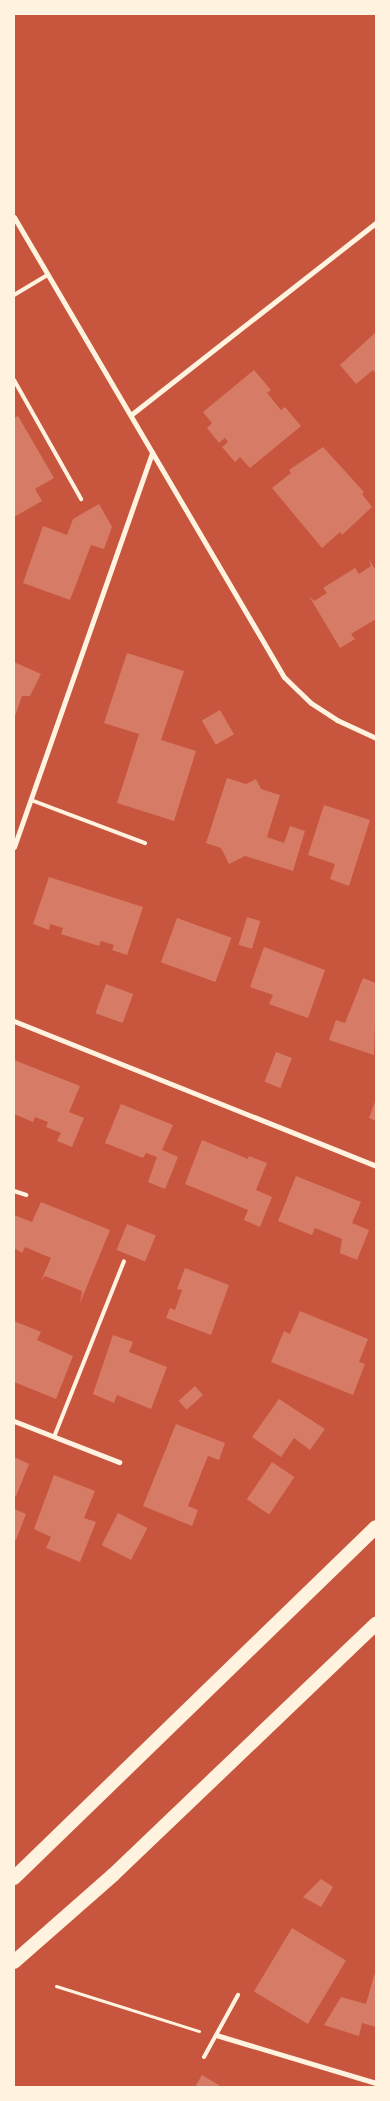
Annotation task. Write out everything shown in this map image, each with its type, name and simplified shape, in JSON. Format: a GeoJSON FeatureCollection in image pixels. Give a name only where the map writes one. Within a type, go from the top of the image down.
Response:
{"type":"FeatureCollection","features":[{"type":"Feature","properties":{"kind":"highway"},"geometry":{"type":"LineString","coordinates":[[14,1878],[376,1528]]}},
{"type":"Feature","properties":{"kind":"highway"},"geometry":{"type":"LineString","coordinates":[[14,1962],[113,1875],[376,1624]]}},
{"type":"Feature","properties":{"kind":"street"},"geometry":{"type":"LineString","coordinates":[[14,217],[132,414],[152,452],[284,677],[311,703],[337,720],[376,738]]}},
{"type":"Feature","properties":{"kind":"street"},"geometry":{"type":"LineString","coordinates":[[132,414],[376,223]]}},
{"type":"Feature","properties":{"kind":"street"},"geometry":{"type":"LineString","coordinates":[[14,845],[152,452]]}},
{"type":"Feature","properties":{"kind":"street"},"geometry":{"type":"LineString","coordinates":[[14,1021],[376,1166]]}},
{"type":"Feature","properties":{"kind":"street"},"geometry":{"type":"LineString","coordinates":[[14,1421],[119,1462]]}},
{"type":"Feature","properties":{"kind":"street"},"geometry":{"type":"LineString","coordinates":[[216,2035],[376,2083]]}},
{"type":"Feature","properties":{"kind":"lane"},"geometry":{"type":"LineString","coordinates":[[14,295],[47,275]]}},
{"type":"Feature","properties":{"kind":"lane"},"geometry":{"type":"LineString","coordinates":[[14,380],[80,499]]}},
{"type":"Feature","properties":{"kind":"lane"},"geometry":{"type":"LineString","coordinates":[[31,800],[145,843]]}},
{"type":"Feature","properties":{"kind":"lane"},"geometry":{"type":"LineString","coordinates":[[14,1191],[26,1195]]}},
{"type":"Feature","properties":{"kind":"lane"},"geometry":{"type":"LineString","coordinates":[[54,1437],[124,1261]]}},
{"type":"Feature","properties":{"kind":"lane"},"geometry":{"type":"LineString","coordinates":[[204,2057],[238,1995]]}},
{"type":"Feature","properties":{"kind":"path"},"geometry":{"type":"LineString","coordinates":[[56,1986],[216,2035]]}},
{"type":"Feature","properties":{"kind":"building"},"geometry":{"type":"Polygon","coordinates":[[[376,332],[376,374],[373,370],[356,384],[340,365],[376,332]]]}},
{"type":"Feature","properties":{"kind":"building"},"geometry":{"type":"Polygon","coordinates":[[[254,370],[271,390],[267,393],[281,410],[285,407],[301,426],[250,468],[240,457],[235,462],[222,447],[228,442],[225,438],[219,443],[207,428],[212,423],[203,412],[254,370]]]}},
{"type":"Feature","properties":{"kind":"building"},"geometry":{"type":"Polygon","coordinates":[[[18,416],[54,478],[35,489],[42,501],[14,517],[14,418],[18,416]]]}},
{"type":"Feature","properties":{"kind":"building"},"geometry":{"type":"Polygon","coordinates":[[[323,447],[364,492],[362,494],[372,507],[342,535],[340,532],[322,548],[272,488],[291,473],[289,470],[323,447]]]}},
{"type":"Feature","properties":{"kind":"building"},"geometry":{"type":"Polygon","coordinates":[[[99,504],[112,527],[104,549],[91,545],[70,600],[23,583],[43,526],[67,535],[73,519],[99,504]]]}},
{"type":"Feature","properties":{"kind":"building"},"geometry":{"type":"Polygon","coordinates":[[[369,559],[376,571],[376,619],[351,634],[355,639],[340,648],[309,596],[314,601],[327,593],[323,588],[355,568],[359,574],[371,566],[369,559]]]}},
{"type":"Feature","properties":{"kind":"building"},"geometry":{"type":"Polygon","coordinates":[[[127,653],[184,671],[161,740],[196,751],[174,821],[117,803],[139,734],[104,723],[127,653]]]}},
{"type":"Feature","properties":{"kind":"building"},"geometry":{"type":"Polygon","coordinates":[[[14,662],[41,674],[30,696],[22,696],[14,719],[14,662]]]}},
{"type":"Feature","properties":{"kind":"building"},"geometry":{"type":"Polygon","coordinates":[[[220,710],[234,734],[216,745],[202,720],[220,710]]]}},
{"type":"Feature","properties":{"kind":"building"},"geometry":{"type":"Polygon","coordinates":[[[227,778],[246,784],[256,779],[261,789],[280,795],[267,837],[284,843],[290,826],[305,831],[293,871],[245,856],[229,864],[221,848],[206,843],[227,778]]]}},
{"type":"Feature","properties":{"kind":"building"},"geometry":{"type":"Polygon","coordinates":[[[324,805],[370,820],[349,886],[330,879],[335,864],[308,855],[324,805]]]}},
{"type":"Feature","properties":{"kind":"building"},"geometry":{"type":"Polygon","coordinates":[[[49,877],[143,907],[127,955],[112,950],[114,945],[101,941],[99,946],[61,934],[63,928],[50,924],[49,930],[33,924],[49,877]]]}},
{"type":"Feature","properties":{"kind":"building"},"geometry":{"type":"Polygon","coordinates":[[[247,917],[260,921],[252,949],[239,945],[247,917]]]}},
{"type":"Feature","properties":{"kind":"building"},"geometry":{"type":"Polygon","coordinates":[[[177,918],[232,938],[215,982],[161,962],[177,918]]]}},
{"type":"Feature","properties":{"kind":"building"},"geometry":{"type":"Polygon","coordinates":[[[264,947],[325,970],[308,1018],[269,1004],[273,995],[250,987],[264,947]]]}},
{"type":"Feature","properties":{"kind":"building"},"geometry":{"type":"Polygon","coordinates":[[[363,978],[376,983],[374,1055],[329,1040],[336,1020],[345,1023],[363,978]]]}},
{"type":"Feature","properties":{"kind":"building"},"geometry":{"type":"Polygon","coordinates":[[[106,984],[133,994],[123,1023],[95,1013],[106,984]]]}},
{"type":"Feature","properties":{"kind":"building"},"geometry":{"type":"Polygon","coordinates":[[[276,1052],[292,1058],[280,1088],[265,1082],[276,1052]]]}},
{"type":"Feature","properties":{"kind":"building"},"geometry":{"type":"Polygon","coordinates":[[[14,1060],[80,1086],[69,1112],[84,1118],[72,1147],[57,1141],[61,1133],[46,1127],[48,1122],[35,1117],[33,1122],[14,1114],[14,1060]]]}},
{"type":"Feature","properties":{"kind":"building"},"geometry":{"type":"Polygon","coordinates":[[[376,1099],[376,1121],[369,1118],[376,1099]]]}},
{"type":"Feature","properties":{"kind":"building"},"geometry":{"type":"Polygon","coordinates":[[[121,1104],[173,1125],[162,1150],[178,1157],[165,1189],[148,1182],[157,1157],[146,1153],[143,1158],[105,1143],[121,1104]]]}},
{"type":"Feature","properties":{"kind":"building"},"geometry":{"type":"Polygon","coordinates":[[[202,1140],[248,1159],[249,1156],[267,1163],[256,1190],[272,1197],[260,1227],[244,1220],[248,1210],[185,1184],[202,1140]]]}},
{"type":"Feature","properties":{"kind":"building"},"geometry":{"type":"Polygon","coordinates":[[[296,1176],[361,1202],[352,1223],[369,1230],[357,1260],[340,1253],[342,1239],[315,1228],[312,1235],[278,1221],[296,1176]]]}},
{"type":"Feature","properties":{"kind":"building"},"geometry":{"type":"Polygon","coordinates":[[[41,1202],[110,1230],[80,1303],[82,1291],[45,1276],[41,1281],[51,1258],[25,1247],[22,1253],[14,1248],[14,1215],[32,1222],[41,1202]]]}},
{"type":"Feature","properties":{"kind":"building"},"geometry":{"type":"Polygon","coordinates":[[[127,1224],[156,1236],[145,1262],[117,1250],[127,1224]]]}},
{"type":"Feature","properties":{"kind":"building"},"geometry":{"type":"Polygon","coordinates":[[[185,1268],[229,1285],[211,1335],[166,1318],[170,1308],[175,1310],[182,1290],[177,1289],[185,1268]]]}},
{"type":"Feature","properties":{"kind":"building"},"geometry":{"type":"Polygon","coordinates":[[[300,1311],[368,1339],[359,1362],[365,1364],[353,1395],[271,1362],[284,1331],[290,1334],[300,1311]]]}},
{"type":"Feature","properties":{"kind":"building"},"geometry":{"type":"Polygon","coordinates":[[[14,1321],[41,1332],[37,1340],[73,1356],[56,1399],[14,1382],[14,1321]]]}},
{"type":"Feature","properties":{"kind":"building"},"geometry":{"type":"Polygon","coordinates":[[[113,1335],[133,1342],[129,1352],[167,1367],[151,1409],[117,1395],[114,1403],[93,1394],[113,1335]]]}},
{"type":"Feature","properties":{"kind":"building"},"geometry":{"type":"Polygon","coordinates":[[[195,1386],[203,1395],[187,1410],[179,1401],[195,1386]]]}},
{"type":"Feature","properties":{"kind":"building"},"geometry":{"type":"Polygon","coordinates":[[[279,1399],[325,1429],[310,1450],[294,1438],[281,1457],[252,1437],[279,1399]]]}},
{"type":"Feature","properties":{"kind":"building"},"geometry":{"type":"Polygon","coordinates":[[[176,1424],[225,1443],[219,1460],[208,1456],[188,1506],[198,1510],[192,1526],[143,1506],[176,1424]]]}},
{"type":"Feature","properties":{"kind":"building"},"geometry":{"type":"Polygon","coordinates":[[[14,1457],[29,1464],[16,1496],[14,1495],[14,1457]]]}},
{"type":"Feature","properties":{"kind":"building"},"geometry":{"type":"Polygon","coordinates":[[[272,1462],[294,1477],[269,1514],[247,1499],[272,1462]]]}},
{"type":"Feature","properties":{"kind":"building"},"geometry":{"type":"Polygon","coordinates":[[[54,1475],[95,1491],[84,1518],[96,1522],[80,1562],[46,1548],[51,1537],[34,1529],[54,1475]]]}},
{"type":"Feature","properties":{"kind":"building"},"geometry":{"type":"Polygon","coordinates":[[[14,1509],[26,1514],[16,1540],[14,1539],[14,1509]]]}},
{"type":"Feature","properties":{"kind":"building"},"geometry":{"type":"Polygon","coordinates":[[[118,1513],[147,1528],[131,1560],[102,1545],[118,1513]]]}},
{"type":"Feature","properties":{"kind":"building"},"geometry":{"type":"Polygon","coordinates":[[[321,1879],[333,1887],[321,1907],[303,1897],[321,1879]]]}},
{"type":"Feature","properties":{"kind":"building"},"geometry":{"type":"Polygon","coordinates":[[[292,1928],[346,1960],[308,2024],[254,1991],[292,1928]]]}},
{"type":"Feature","properties":{"kind":"building"},"geometry":{"type":"Polygon","coordinates":[[[376,1969],[376,2027],[362,2023],[359,2036],[324,2025],[341,1997],[366,2004],[376,1969]]]}},
{"type":"Feature","properties":{"kind":"building"},"geometry":{"type":"Polygon","coordinates":[[[202,2075],[222,2087],[195,2087],[202,2075]]]}}]}
